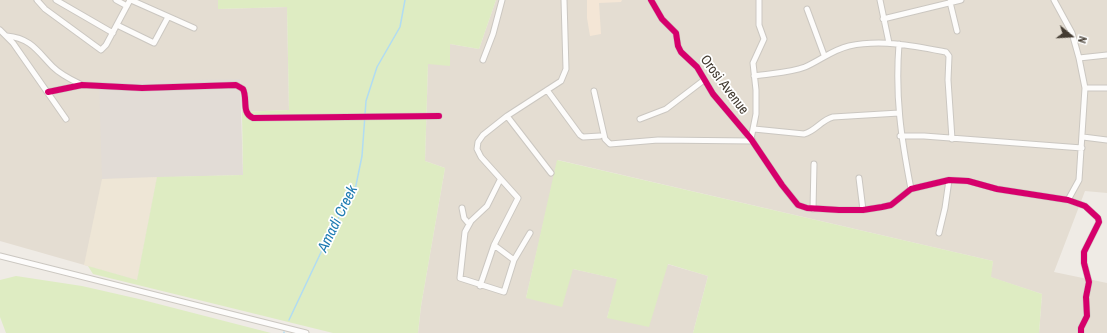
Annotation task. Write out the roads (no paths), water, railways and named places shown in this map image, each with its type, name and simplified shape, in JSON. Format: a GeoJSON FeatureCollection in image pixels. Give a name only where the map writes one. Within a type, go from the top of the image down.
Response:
{"type":"FeatureCollection","features":[{"type":"Feature","properties":{"kind":"street"},"geometry":{"type":"LineString","coordinates":[[37,0],[41,6],[99,50],[104,48],[130,0],[194,28]]}},
{"type":"Feature","properties":{"kind":"street"},"geometry":{"type":"LineString","coordinates":[[56,0],[113,33]]}},
{"type":"Feature","properties":{"kind":"street"},"geometry":{"type":"LineString","coordinates":[[116,0],[127,6]]}},
{"type":"Feature","properties":{"kind":"street"},"geometry":{"type":"LineString","coordinates":[[483,60],[493,34],[502,0]]}},
{"type":"Feature","properties":{"kind":"street"},"geometry":{"type":"LineString","coordinates":[[480,286],[494,245],[518,198],[481,158],[477,145],[483,135],[506,116],[561,82],[566,73],[564,0]]}},
{"type":"Feature","properties":{"kind":"street","name":"Orosi Avenue"},"geometry":{"type":"LineString","coordinates":[[651,0],[662,19],[676,33],[679,49],[697,67],[704,80],[731,117],[752,140],[782,185],[798,205],[812,209]]}},
{"type":"Feature","properties":{"kind":"street"},"geometry":{"type":"LineString","coordinates":[[594,91],[605,138],[610,144],[658,140],[752,140],[756,114],[754,76],[752,68],[754,58],[764,39],[759,25],[759,0]]}},
{"type":"Feature","properties":{"kind":"street"},"geometry":{"type":"LineString","coordinates":[[880,0],[889,43]]}},
{"type":"Feature","properties":{"kind":"street"},"geometry":{"type":"LineString","coordinates":[[884,19],[961,0]]}},
{"type":"Feature","properties":{"kind":"street"},"geometry":{"type":"LineString","coordinates":[[1054,0],[1072,33],[1085,88],[1079,180],[1068,200]]}},
{"type":"Feature","properties":{"kind":"street"},"geometry":{"type":"LineString","coordinates":[[950,2],[957,31]]}},
{"type":"Feature","properties":{"kind":"street"},"geometry":{"type":"LineString","coordinates":[[806,9],[824,55]]}},
{"type":"Feature","properties":{"kind":"street"},"geometry":{"type":"LineString","coordinates":[[117,26],[154,43],[168,17]]}},
{"type":"Feature","properties":{"kind":"street"},"geometry":{"type":"LineString","coordinates":[[0,30],[7,36],[66,119]]}},
{"type":"Feature","properties":{"kind":"street"},"geometry":{"type":"LineString","coordinates":[[7,36],[19,38],[29,43],[43,54],[53,67],[82,85]]}},
{"type":"Feature","properties":{"kind":"street"},"geometry":{"type":"LineString","coordinates":[[754,76],[796,70],[824,55],[849,46],[889,43],[946,52],[948,54],[948,80],[952,139]]}},
{"type":"Feature","properties":{"kind":"street"},"geometry":{"type":"LineString","coordinates":[[899,44],[896,82],[900,136],[910,189]]}},
{"type":"Feature","properties":{"kind":"street"},"geometry":{"type":"LineString","coordinates":[[1079,58],[1107,55]]}},
{"type":"Feature","properties":{"kind":"street"},"geometry":{"type":"LineString","coordinates":[[640,119],[666,109],[704,80]]}},
{"type":"Feature","properties":{"kind":"street"},"geometry":{"type":"LineString","coordinates":[[48,92],[82,85],[142,88],[236,85],[243,89],[246,111],[249,116],[253,118],[368,118],[439,116]]}},
{"type":"Feature","properties":{"kind":"street"},"geometry":{"type":"LineString","coordinates":[[1085,88],[1107,88]]}},
{"type":"Feature","properties":{"kind":"street"},"geometry":{"type":"LineString","coordinates":[[547,90],[580,135],[583,137],[600,136]]}},
{"type":"Feature","properties":{"kind":"street"},"geometry":{"type":"LineString","coordinates":[[754,129],[804,134],[812,132],[826,119],[833,117],[899,113]]}},
{"type":"Feature","properties":{"kind":"street"},"geometry":{"type":"LineString","coordinates":[[506,116],[551,173]]}},
{"type":"Feature","properties":{"kind":"street"},"geometry":{"type":"LineString","coordinates":[[900,136],[1082,148]]}},
{"type":"Feature","properties":{"kind":"street"},"geometry":{"type":"LineString","coordinates":[[1083,137],[1107,140]]}},
{"type":"Feature","properties":{"kind":"street"},"geometry":{"type":"LineString","coordinates":[[814,164],[812,209],[863,210],[891,205],[910,189],[949,180],[968,181],[997,189],[1068,200],[1085,206],[1098,218],[1099,222],[1084,252],[1084,263],[1089,282],[1086,297],[1087,316],[1081,328],[1081,333]]}},
{"type":"Feature","properties":{"kind":"street"},"geometry":{"type":"LineString","coordinates":[[859,178],[863,210]]}},
{"type":"Feature","properties":{"kind":"street"},"geometry":{"type":"LineString","coordinates":[[500,180],[487,206],[469,224],[462,242],[459,277],[462,280],[504,292],[514,260],[530,233]]}},
{"type":"Feature","properties":{"kind":"street"},"geometry":{"type":"LineString","coordinates":[[939,232],[945,208],[949,180]]}},
{"type":"Feature","properties":{"kind":"street"},"geometry":{"type":"LineString","coordinates":[[462,208],[464,218],[469,224]]}},
{"type":"Feature","properties":{"kind":"street"},"geometry":{"type":"LineString","coordinates":[[494,245],[514,260]]}},
{"type":"Feature","properties":{"kind":"street"},"geometry":{"type":"LineString","coordinates":[[0,256],[306,333]]}},
{"type":"Feature","properties":{"kind":"waterway","name":"Amadi Creek"},"geometry":{"type":"LineString","coordinates":[[289,320],[332,229],[355,190],[362,156],[366,101],[377,67],[400,27],[405,0]]}}]}
